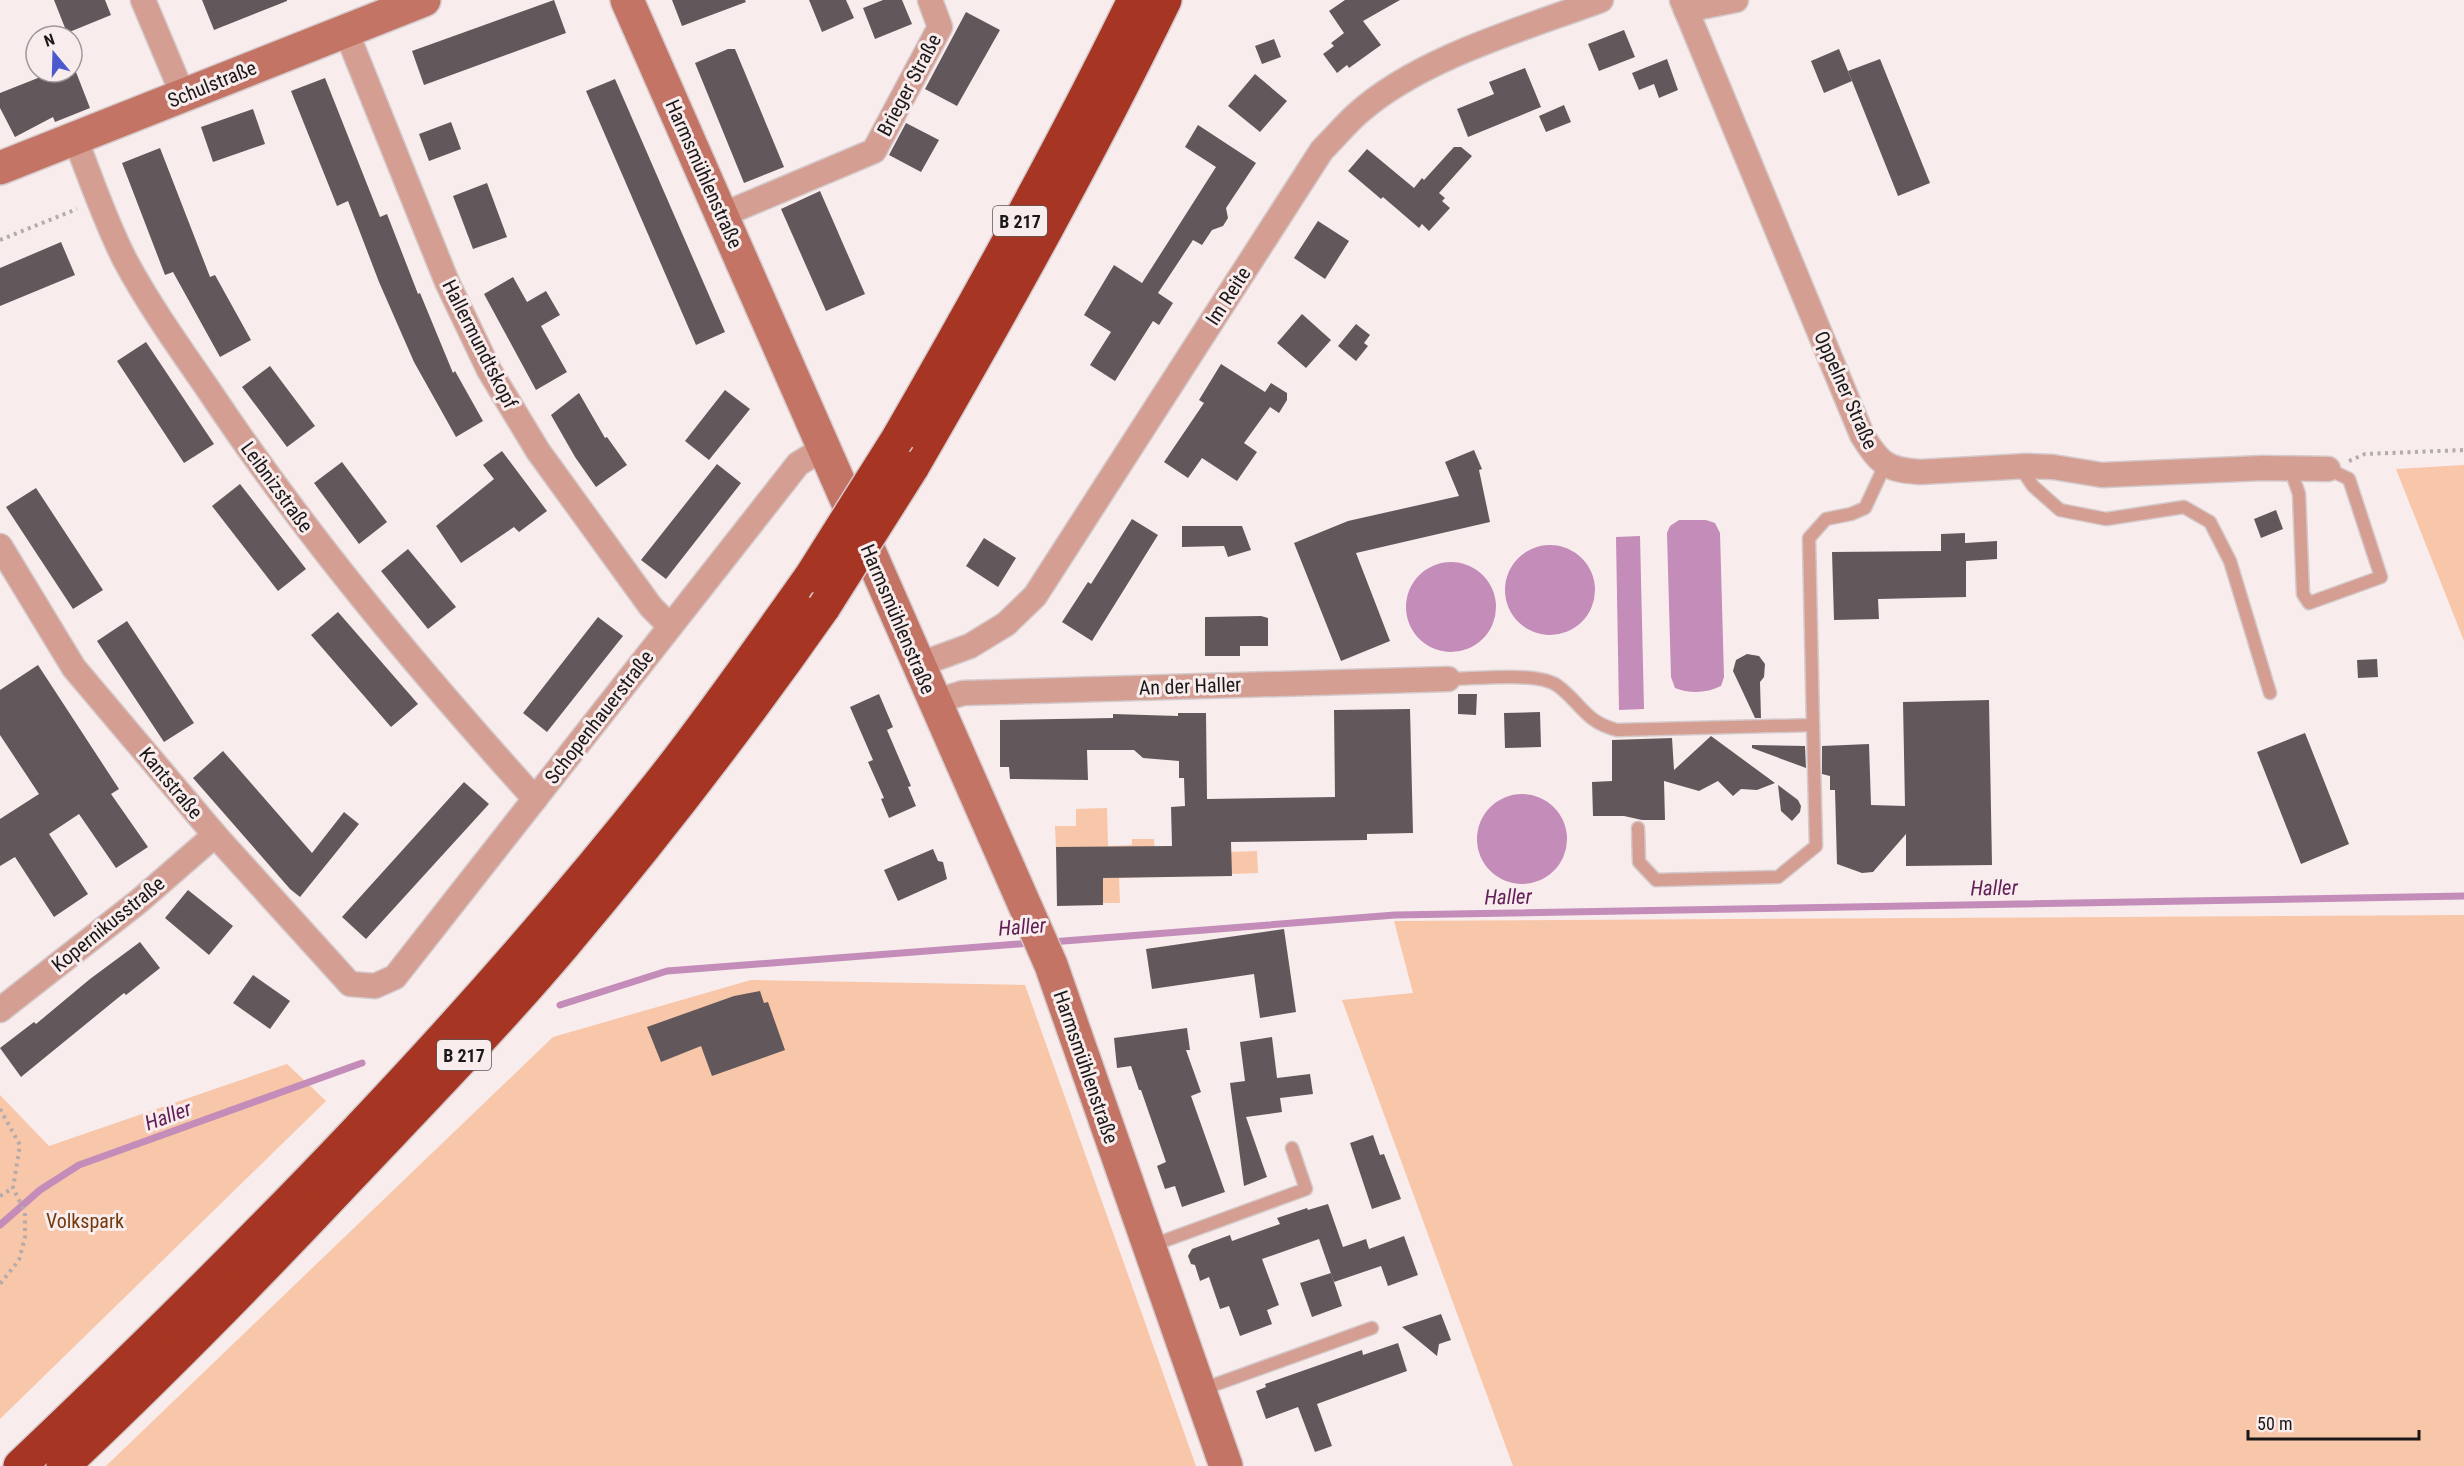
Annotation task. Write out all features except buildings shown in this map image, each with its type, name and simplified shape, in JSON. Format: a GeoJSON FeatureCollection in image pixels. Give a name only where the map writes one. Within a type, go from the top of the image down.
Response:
{"type":"FeatureCollection","features":[{"type":"Feature","properties":{"kind":"highway","name":"B 217"},"geometry":{"type":"LineString","coordinates":[[20,1466],[220,1271],[410,1073],[541,927],[660,783],[811,576],[898,438],[989,280],[1100,70],[1134,0]]}},
{"type":"Feature","properties":{"kind":"highway","name":"B 217"},"geometry":{"type":"LineString","coordinates":[[63,1466],[240,1294],[432,1091],[562,947],[683,800],[760,699],[824,607],[912,468],[1006,305],[1122,87],[1165,0]]}},
{"type":"Feature","properties":{"kind":"street"},"geometry":{"type":"LineString","coordinates":[[143,0],[183,95]]}},
{"type":"Feature","properties":{"kind":"street","name":"Schulstraße"},"geometry":{"type":"LineString","coordinates":[[0,168],[424,0]]}},
{"type":"Feature","properties":{"kind":"street","name":"Harmsmühlenstraße"},"geometry":{"type":"LineString","coordinates":[[627,0],[1051,965],[1226,1466]]}},
{"type":"Feature","properties":{"kind":"street","name":"Brieger Straße"},"geometry":{"type":"LineString","coordinates":[[722,215],[874,151],[940,27],[930,0]]}},
{"type":"Feature","properties":{"kind":"street","name":"Im Reite"},"geometry":{"type":"LineString","coordinates":[[918,665],[970,646],[1006,624],[1035,596],[1322,150],[1358,113],[1402,82],[1451,56],[1601,0]]}},
{"type":"Feature","properties":{"kind":"street"},"geometry":{"type":"LineString","coordinates":[[1684,5],[1736,0]]}},
{"type":"Feature","properties":{"kind":"street","name":"Oppelner Straße"},"geometry":{"type":"LineString","coordinates":[[1684,5],[1862,435],[1873,453],[1885,465],[1920,472],[2053,467],[2102,475],[2290,468],[2328,469]]}},
{"type":"Feature","properties":{"kind":"street","name":"Hallermundtskopf"},"geometry":{"type":"LineString","coordinates":[[346,31],[447,282],[489,370],[538,452],[651,607],[669,626]]}},
{"type":"Feature","properties":{"kind":"street","name":"Leibnizstraße"},"geometry":{"type":"LineString","coordinates":[[75,138],[124,259],[230,422],[283,496],[383,625],[535,799]]}},
{"type":"Feature","properties":{"kind":"street","name":"Schopenhauerstraße"},"geometry":{"type":"LineString","coordinates":[[375,986],[395,977],[798,464],[825,448]]}},
{"type":"Feature","properties":{"kind":"street","name":"Kantstraße"},"geometry":{"type":"LineString","coordinates":[[0,546],[74,668],[215,835],[350,984],[375,986]]}},
{"type":"Feature","properties":{"kind":"street","name":"An der Haller"},"geometry":{"type":"LineString","coordinates":[[934,702],[963,693],[1448,679]]}},
{"type":"Feature","properties":{"kind":"street","name":"Kopernikusstraße"},"geometry":{"type":"LineString","coordinates":[[0,1011],[138,902],[215,835]]}},
{"type":"Feature","properties":{"kind":"lane"},"geometry":{"type":"LineString","coordinates":[[1638,828],[1640,862],[1656,880],[1778,877],[1816,846],[1809,538],[1826,519],[1851,514],[1865,508],[1885,465]]}},
{"type":"Feature","properties":{"kind":"lane"},"geometry":{"type":"LineString","coordinates":[[2020,467],[2033,486],[2060,510],[2106,519],[2184,507],[2210,522],[2230,561],[2270,693]]}},
{"type":"Feature","properties":{"kind":"lane"},"geometry":{"type":"LineString","coordinates":[[2290,468],[2299,494],[2303,594],[2310,603],[2381,576],[2349,479],[2328,469]]}},
{"type":"Feature","properties":{"kind":"lane"},"geometry":{"type":"LineString","coordinates":[[1448,679],[1539,677],[1557,685],[1588,717],[1603,726],[1617,729],[1813,725]]}},
{"type":"Feature","properties":{"kind":"lane"},"geometry":{"type":"LineString","coordinates":[[1149,1247],[1306,1189],[1292,1148]]}},
{"type":"Feature","properties":{"kind":"lane"},"geometry":{"type":"LineString","coordinates":[[1199,1391],[1372,1328]]}},
{"type":"Feature","properties":{"kind":"path"},"geometry":{"type":"LineString","coordinates":[[0,240],[99,200]]}},
{"type":"Feature","properties":{"kind":"path"},"geometry":{"type":"LineString","coordinates":[[2328,469],[2365,454],[2464,450]]}},
{"type":"Feature","properties":{"kind":"path"},"geometry":{"type":"LineString","coordinates":[[0,1109],[20,1144],[13,1188],[25,1212],[25,1237],[19,1260],[0,1284]]}},
{"type":"Feature","properties":{"kind":"path"},"geometry":{"type":"LineString","coordinates":[[0,1196],[13,1188]]}},
{"type":"Feature","properties":{"kind":"green space"},"geometry":{"type":"Polygon","coordinates":[[[2464,465],[2464,641],[2396,469],[2464,465]]]}},
{"type":"Feature","properties":{"kind":"green space"},"geometry":{"type":"Polygon","coordinates":[[[1107,808],[1108,846],[1132,845],[1132,839],[1154,839],[1155,855],[1257,851],[1258,873],[1119,878],[1120,903],[1084,903],[1082,849],[1056,850],[1055,826],[1076,826],[1076,809],[1107,808]]]}},
{"type":"Feature","properties":{"kind":"green space"},"geometry":{"type":"Polygon","coordinates":[[[2464,915],[2464,1466],[1513,1466],[1342,1000],[1413,993],[1394,921],[2464,915]]]}},
{"type":"Feature","properties":{"kind":"green space"},"geometry":{"type":"Polygon","coordinates":[[[751,980],[1025,985],[1196,1466],[106,1466],[553,1037],[751,980]]]}},
{"type":"Feature","properties":{"kind":"green space","name":"Volkspark"},"geometry":{"type":"Polygon","coordinates":[[[287,1064],[326,1101],[0,1419],[0,1095],[49,1146],[287,1064]]]}},
{"type":"Feature","properties":{"kind":"shaded area"},"geometry":{"type":"Polygon","coordinates":[[[1679,520],[1706,520],[1715,523],[1720,533],[1724,677],[1721,686],[1704,691],[1692,692],[1675,688],[1671,677],[1667,533],[1670,526],[1679,520]]]}},
{"type":"Feature","properties":{"kind":"shaded area"},"geometry":{"type":"Polygon","coordinates":[[[1640,536],[1644,709],[1619,710],[1616,537],[1640,536]]]}},
{"type":"Feature","properties":{"kind":"shaded area"},"geometry":{"type":"Polygon","coordinates":[[[1550,545],[1567,549],[1582,558],[1591,573],[1595,590],[1591,607],[1582,622],[1567,631],[1550,635],[1533,631],[1518,622],[1509,607],[1505,590],[1509,573],[1518,558],[1533,549],[1550,545]]]}},
{"type":"Feature","properties":{"kind":"shaded area"},"geometry":{"type":"Polygon","coordinates":[[[1451,562],[1468,566],[1483,575],[1492,590],[1496,607],[1492,624],[1483,639],[1468,648],[1451,652],[1434,648],[1419,639],[1410,624],[1406,607],[1410,590],[1419,575],[1434,566],[1451,562]]]}},
{"type":"Feature","properties":{"kind":"shaded area"},"geometry":{"type":"Polygon","coordinates":[[[1522,794],[1539,798],[1554,807],[1563,822],[1567,839],[1563,856],[1554,871],[1539,880],[1522,884],[1505,880],[1490,871],[1481,856],[1477,839],[1481,822],[1490,807],[1505,798],[1522,794]]]}},
{"type":"Feature","properties":{"kind":"waterway","name":"Haller"},"geometry":{"type":"LineString","coordinates":[[1051,942],[1395,915],[2464,896]]}},
{"type":"Feature","properties":{"kind":"waterway","name":"Haller"},"geometry":{"type":"LineString","coordinates":[[560,1005],[667,971],[1031,943]]}},
{"type":"Feature","properties":{"kind":"waterway","name":"Haller"},"geometry":{"type":"LineString","coordinates":[[0,1225],[40,1190],[79,1165],[362,1063]]}}]}
